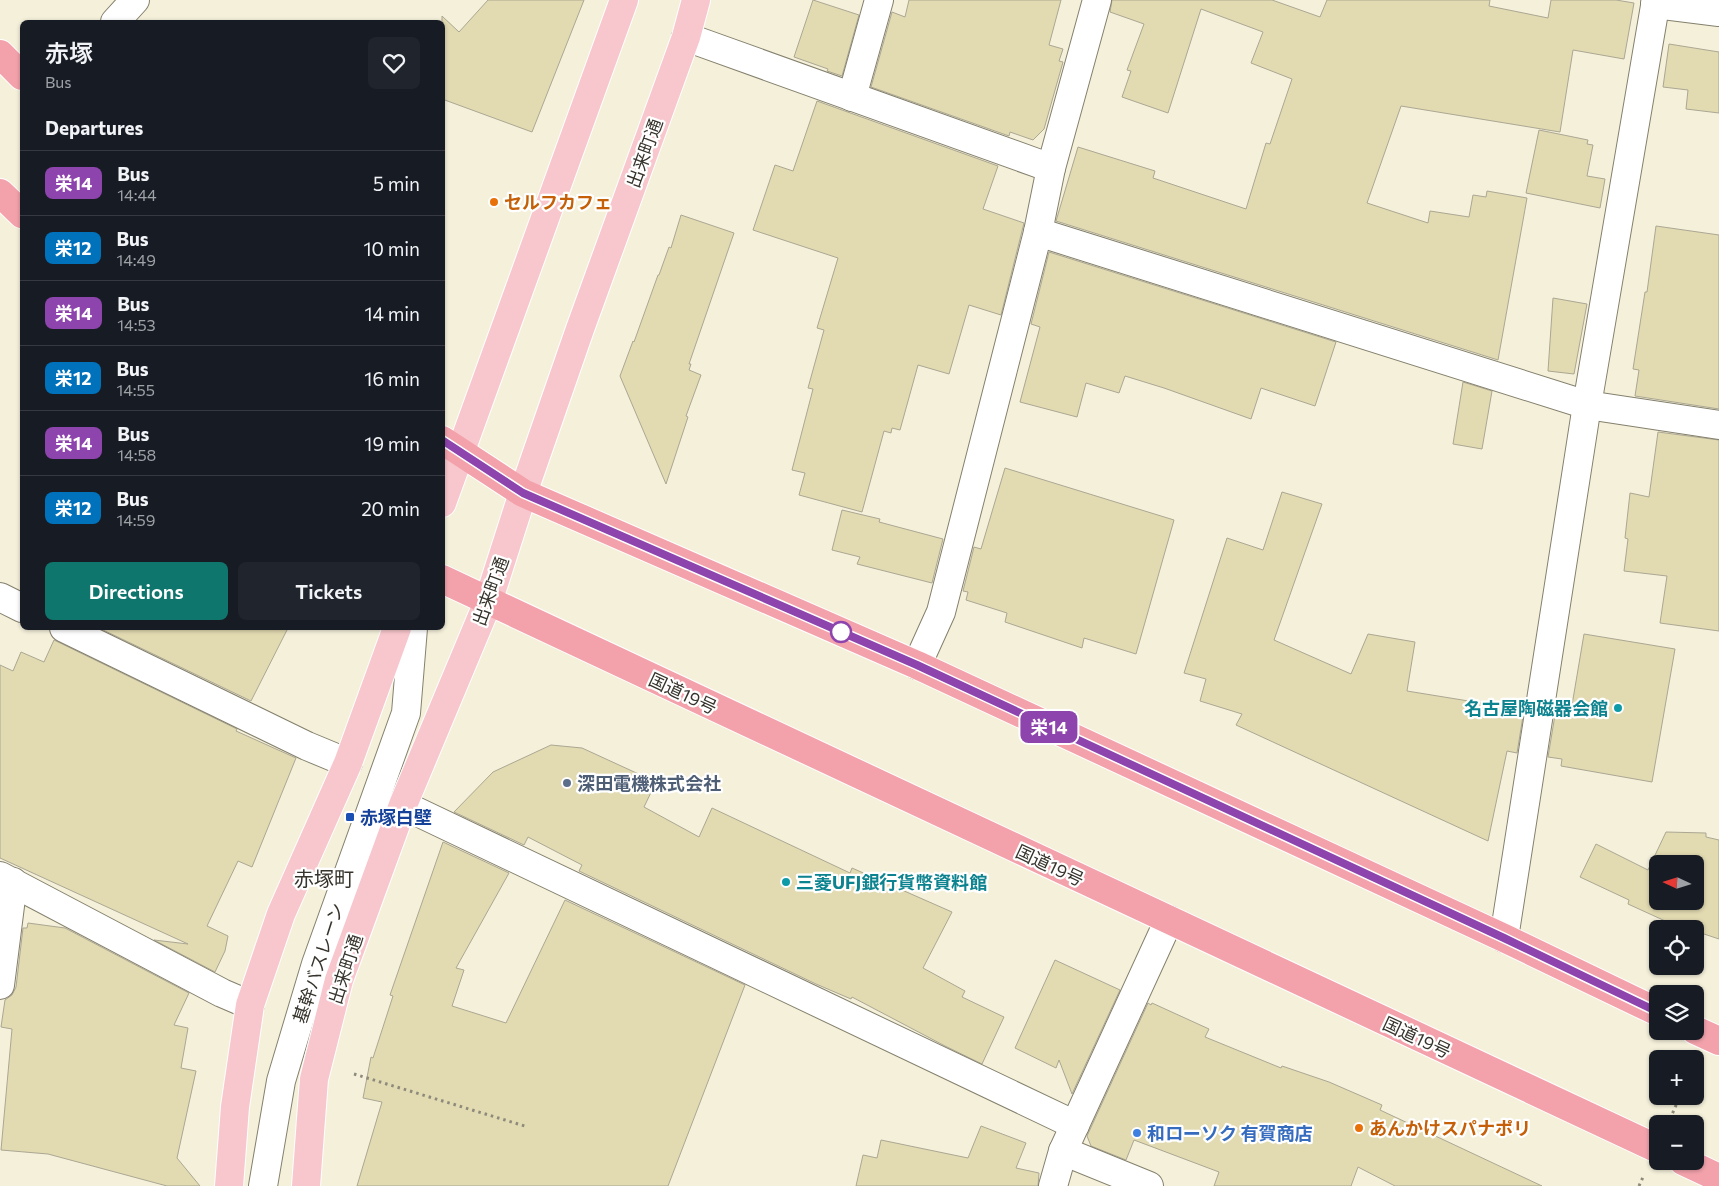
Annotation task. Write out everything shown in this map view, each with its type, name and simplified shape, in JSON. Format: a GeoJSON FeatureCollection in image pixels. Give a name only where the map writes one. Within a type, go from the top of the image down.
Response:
{"type":"FeatureCollection","features":[{"type":"Feature","properties":{"kind":"highway"},"geometry":{"type":"LineString","coordinates":[[0,54],[20,74]]}},
{"type":"Feature","properties":{"kind":"highway"},"geometry":{"type":"LineString","coordinates":[[0,193],[20,212]]}},
{"type":"Feature","properties":{"kind":"highway"},"geometry":{"type":"LineString","coordinates":[[452,446],[523,493],[917,665],[1504,938],[1649,1008]]}},
{"type":"Feature","properties":{"kind":"highway","name":"国道19号"},"geometry":{"type":"LineString","coordinates":[[445,581],[1649,1146]]}},
{"type":"Feature","properties":{"kind":"highway"},"geometry":{"type":"LineString","coordinates":[[1704,1034],[1719,1041]]}},
{"type":"Feature","properties":{"kind":"highway"},"geometry":{"type":"LineString","coordinates":[[1702,1170],[1719,1178]]}},
{"type":"Feature","properties":{"kind":"main road"},"geometry":{"type":"LineString","coordinates":[[445,486],[452,446],[624,0]]}},
{"type":"Feature","properties":{"kind":"main road","name":"出来町通"},"geometry":{"type":"LineString","coordinates":[[306,1186],[314,1079],[338,980],[403,805],[488,602],[523,493],[580,329],[686,37],[696,0]]}},
{"type":"Feature","properties":{"kind":"main road"},"geometry":{"type":"LineString","coordinates":[[230,1186],[236,1107],[250,1005],[281,914],[348,763],[396,630]]}},
{"type":"Feature","properties":{"kind":"street"},"geometry":{"type":"LineString","coordinates":[[117,20],[135,0]]}},
{"type":"Feature","properties":{"kind":"street"},"geometry":{"type":"LineString","coordinates":[[852,97],[879,0]]}},
{"type":"Feature","properties":{"kind":"street"},"geometry":{"type":"LineString","coordinates":[[917,665],[941,612],[1038,232],[1051,168],[1097,0]]}},
{"type":"Feature","properties":{"kind":"street"},"geometry":{"type":"LineString","coordinates":[[1504,938],[1587,405],[1656,2],[1719,12]]}},
{"type":"Feature","properties":{"kind":"street"},"geometry":{"type":"LineString","coordinates":[[686,37],[1051,168]]}},
{"type":"Feature","properties":{"kind":"street"},"geometry":{"type":"LineString","coordinates":[[1038,232],[1587,405],[1719,425]]}},
{"type":"Feature","properties":{"kind":"street"},"geometry":{"type":"LineString","coordinates":[[0,597],[20,607]]}},
{"type":"Feature","properties":{"kind":"street"},"geometry":{"type":"LineString","coordinates":[[68,630],[307,746],[348,763]]}},
{"type":"Feature","properties":{"kind":"street","name":"基幹バスレーン"},"geometry":{"type":"LineString","coordinates":[[263,1186],[281,1081],[316,964],[406,713],[414,630]]}},
{"type":"Feature","properties":{"kind":"street"},"geometry":{"type":"LineString","coordinates":[[403,805],[1076,1125]]}},
{"type":"Feature","properties":{"kind":"street"},"geometry":{"type":"LineString","coordinates":[[0,985],[7,879],[222,993],[250,1005]]}},
{"type":"Feature","properties":{"kind":"street"},"geometry":{"type":"LineString","coordinates":[[1053,1186],[1063,1151],[1169,920]]}},
{"type":"Feature","properties":{"kind":"street"},"geometry":{"type":"LineString","coordinates":[[1063,1151],[1149,1186]]}},
{"type":"Feature","properties":{"kind":"path"},"geometry":{"type":"LineString","coordinates":[[354,1074],[528,1127]]}},
{"type":"Feature","properties":{"kind":"building"},"geometry":{"type":"Polygon","coordinates":[[[488,0],[584,0],[532,132],[445,100],[445,20],[442,20],[442,16],[459,32],[488,0]]]}},
{"type":"Feature","properties":{"kind":"building"},"geometry":{"type":"Polygon","coordinates":[[[813,0],[859,15],[842,76],[794,57],[813,0]]]}},
{"type":"Feature","properties":{"kind":"building"},"geometry":{"type":"Polygon","coordinates":[[[909,0],[1061,0],[1049,45],[1063,49],[1059,61],[1063,62],[1044,129],[1033,140],[1010,132],[1009,136],[871,87],[892,12],[905,17],[909,0]]]}},
{"type":"Feature","properties":{"kind":"building"},"geometry":{"type":"Polygon","coordinates":[[[1112,0],[1272,0],[1320,17],[1327,0],[1490,0],[1489,6],[1548,18],[1551,0],[1616,0],[1634,3],[1624,59],[1573,50],[1560,132],[1401,106],[1367,203],[1428,223],[1430,211],[1469,217],[1473,195],[1486,197],[1487,191],[1527,198],[1498,360],[1056,221],[1078,147],[1155,171],[1153,178],[1246,209],[1266,143],[1270,144],[1292,79],[1251,63],[1263,32],[1201,9],[1168,113],[1122,97],[1131,71],[1127,70],[1144,24],[1110,12],[1112,0]]]}},
{"type":"Feature","properties":{"kind":"building"},"geometry":{"type":"Polygon","coordinates":[[[1669,44],[1719,52],[1719,113],[1686,109],[1688,90],[1663,87],[1669,44]]]}},
{"type":"Feature","properties":{"kind":"building"},"geometry":{"type":"Polygon","coordinates":[[[817,101],[998,166],[983,209],[1024,223],[1001,315],[969,305],[949,374],[918,365],[900,430],[892,428],[891,433],[884,431],[862,512],[799,495],[805,473],[792,470],[813,389],[808,388],[824,330],[817,328],[838,258],[753,230],[775,165],[793,171],[817,101]]]}},
{"type":"Feature","properties":{"kind":"building"},"geometry":{"type":"Polygon","coordinates":[[[1539,130],[1588,140],[1587,144],[1593,145],[1587,176],[1605,179],[1600,208],[1526,193],[1539,130]]]}},
{"type":"Feature","properties":{"kind":"building"},"geometry":{"type":"Polygon","coordinates":[[[681,215],[734,233],[689,364],[691,364],[689,370],[701,375],[686,416],[688,417],[666,484],[620,376],[669,247],[671,248],[681,215]]]}},
{"type":"Feature","properties":{"kind":"building"},"geometry":{"type":"Polygon","coordinates":[[[1656,226],[1719,235],[1719,409],[1635,396],[1639,370],[1633,369],[1645,292],[1647,292],[1656,226]]]}},
{"type":"Feature","properties":{"kind":"building"},"geometry":{"type":"Polygon","coordinates":[[[1049,252],[1336,342],[1315,406],[1261,388],[1251,419],[1125,376],[1119,393],[1086,383],[1077,417],[1020,402],[1040,327],[1031,324],[1049,252]]]}},
{"type":"Feature","properties":{"kind":"building"},"geometry":{"type":"Polygon","coordinates":[[[1553,298],[1587,304],[1574,374],[1548,371],[1553,298]]]}},
{"type":"Feature","properties":{"kind":"building"},"geometry":{"type":"Polygon","coordinates":[[[1463,382],[1492,391],[1482,449],[1453,444],[1463,382]]]}},
{"type":"Feature","properties":{"kind":"building"},"geometry":{"type":"Polygon","coordinates":[[[1658,432],[1719,440],[1719,631],[1660,623],[1667,576],[1624,571],[1628,539],[1625,538],[1630,493],[1649,497],[1658,432]]]}},
{"type":"Feature","properties":{"kind":"building"},"geometry":{"type":"Polygon","coordinates":[[[1005,468],[1174,520],[1136,654],[1084,638],[1082,648],[1005,622],[1007,613],[966,600],[968,592],[963,591],[974,547],[981,549],[1005,468]]]}},
{"type":"Feature","properties":{"kind":"building"},"geometry":{"type":"Polygon","coordinates":[[[1282,492],[1322,504],[1274,640],[1351,674],[1368,634],[1415,642],[1407,691],[1524,710],[1517,753],[1507,751],[1488,841],[1236,725],[1242,714],[1200,701],[1206,679],[1184,673],[1227,538],[1263,550],[1282,492]]]}},
{"type":"Feature","properties":{"kind":"building"},"geometry":{"type":"Polygon","coordinates":[[[842,510],[880,519],[879,522],[943,539],[932,583],[857,564],[860,557],[832,550],[842,510]]]}},
{"type":"Feature","properties":{"kind":"building"},"geometry":{"type":"Polygon","coordinates":[[[103,630],[287,630],[251,701],[103,630]]]}},
{"type":"Feature","properties":{"kind":"building","name":"名古屋陶磁器会館"},"geometry":{"type":"Polygon","coordinates":[[[1584,634],[1675,649],[1652,782],[1561,766],[1562,759],[1548,757],[1555,715],[1570,717],[1584,634]]]}},
{"type":"Feature","properties":{"kind":"building"},"geometry":{"type":"Polygon","coordinates":[[[54,640],[237,729],[236,731],[296,758],[252,867],[238,861],[207,926],[228,936],[225,951],[215,972],[154,940],[188,944],[0,858],[0,665],[13,671],[21,652],[44,662],[54,640]]]}},
{"type":"Feature","properties":{"kind":"building"},"geometry":{"type":"Polygon","coordinates":[[[551,745],[582,748],[656,782],[644,807],[699,837],[712,808],[850,873],[852,868],[952,912],[923,968],[965,991],[962,997],[1004,1017],[982,1064],[852,997],[851,999],[816,984],[579,871],[582,865],[528,837],[524,845],[454,812],[493,772],[551,745]]]}},
{"type":"Feature","properties":{"kind":"building"},"geometry":{"type":"Polygon","coordinates":[[[1666,832],[1706,833],[1706,837],[1719,840],[1719,939],[1704,934],[1704,920],[1663,920],[1628,904],[1629,900],[1580,877],[1596,844],[1648,870],[1649,868],[1649,910],[1704,910],[1704,855],[1655,855],[1666,832]]]}},
{"type":"Feature","properties":{"kind":"building"},"geometry":{"type":"Polygon","coordinates":[[[443,842],[509,873],[456,968],[464,970],[452,1006],[506,1023],[565,900],[745,985],[668,1186],[357,1186],[382,1102],[363,1098],[371,1057],[373,1058],[393,996],[390,995],[443,842]]]}},
{"type":"Feature","properties":{"kind":"building"},"geometry":{"type":"Polygon","coordinates":[[[28,923],[65,928],[189,993],[174,1025],[188,1028],[181,1068],[196,1071],[177,1158],[200,1186],[167,1186],[48,1154],[1,1150],[12,1029],[1,1027],[5,1000],[12,995],[16,987],[23,928],[27,928],[28,923]]]}},
{"type":"Feature","properties":{"kind":"building"},"geometry":{"type":"Polygon","coordinates":[[[1055,960],[1120,990],[1072,1094],[1059,1060],[1056,1068],[1015,1048],[1055,960]]]}},
{"type":"Feature","properties":{"kind":"building"},"geometry":{"type":"Polygon","coordinates":[[[1148,1003],[1151,1005],[1152,1003],[1209,1029],[1205,1037],[1281,1068],[1282,1066],[1329,1082],[1382,1105],[1380,1110],[1542,1186],[1395,1186],[1358,1167],[1351,1186],[1214,1186],[1219,1172],[1134,1140],[1126,1160],[1091,1146],[1087,1136],[1148,1003]]]}},
{"type":"Feature","properties":{"kind":"building"},"geometry":{"type":"Polygon","coordinates":[[[981,1126],[1026,1143],[1016,1168],[1039,1173],[1038,1186],[856,1186],[863,1155],[877,1158],[881,1140],[968,1158],[981,1126]]]}},
{"type":"Feature","properties":{"kind":"bus line","name":"栄14"},"geometry":{"type":"LineString","coordinates":[[445,442],[523,493],[917,665],[1504,938],[1649,1008]]}},
{"type":"Feature","properties":{"kind":"place","name":"セルフカフェ"},"geometry":{"type":"Point","coordinates":[494,202]}},
{"type":"Feature","properties":{"kind":"place","name":"名古屋陶磁器会館"},"geometry":{"type":"Point","coordinates":[1618,708]}},
{"type":"Feature","properties":{"kind":"place","name":"深田電機株式会社"},"geometry":{"type":"Point","coordinates":[567,783]}},
{"type":"Feature","properties":{"kind":"place","name":"赤塚白壁"},"geometry":{"type":"Point","coordinates":[350,817]}},
{"type":"Feature","properties":{"kind":"place","name":"三菱UFJ銀行貨幣資料館"},"geometry":{"type":"Point","coordinates":[786,882]}},
{"type":"Feature","properties":{"kind":"place","name":"あんかけスパナポリ"},"geometry":{"type":"Point","coordinates":[1359,1128]}},
{"type":"Feature","properties":{"kind":"place","name":"和ローソク 有賀商店"},"geometry":{"type":"Point","coordinates":[1137,1133]}},
{"type":"Feature","properties":{"kind":"district","name":"赤塚町"},"geometry":{"type":"Point","coordinates":[324,878]}}]}
